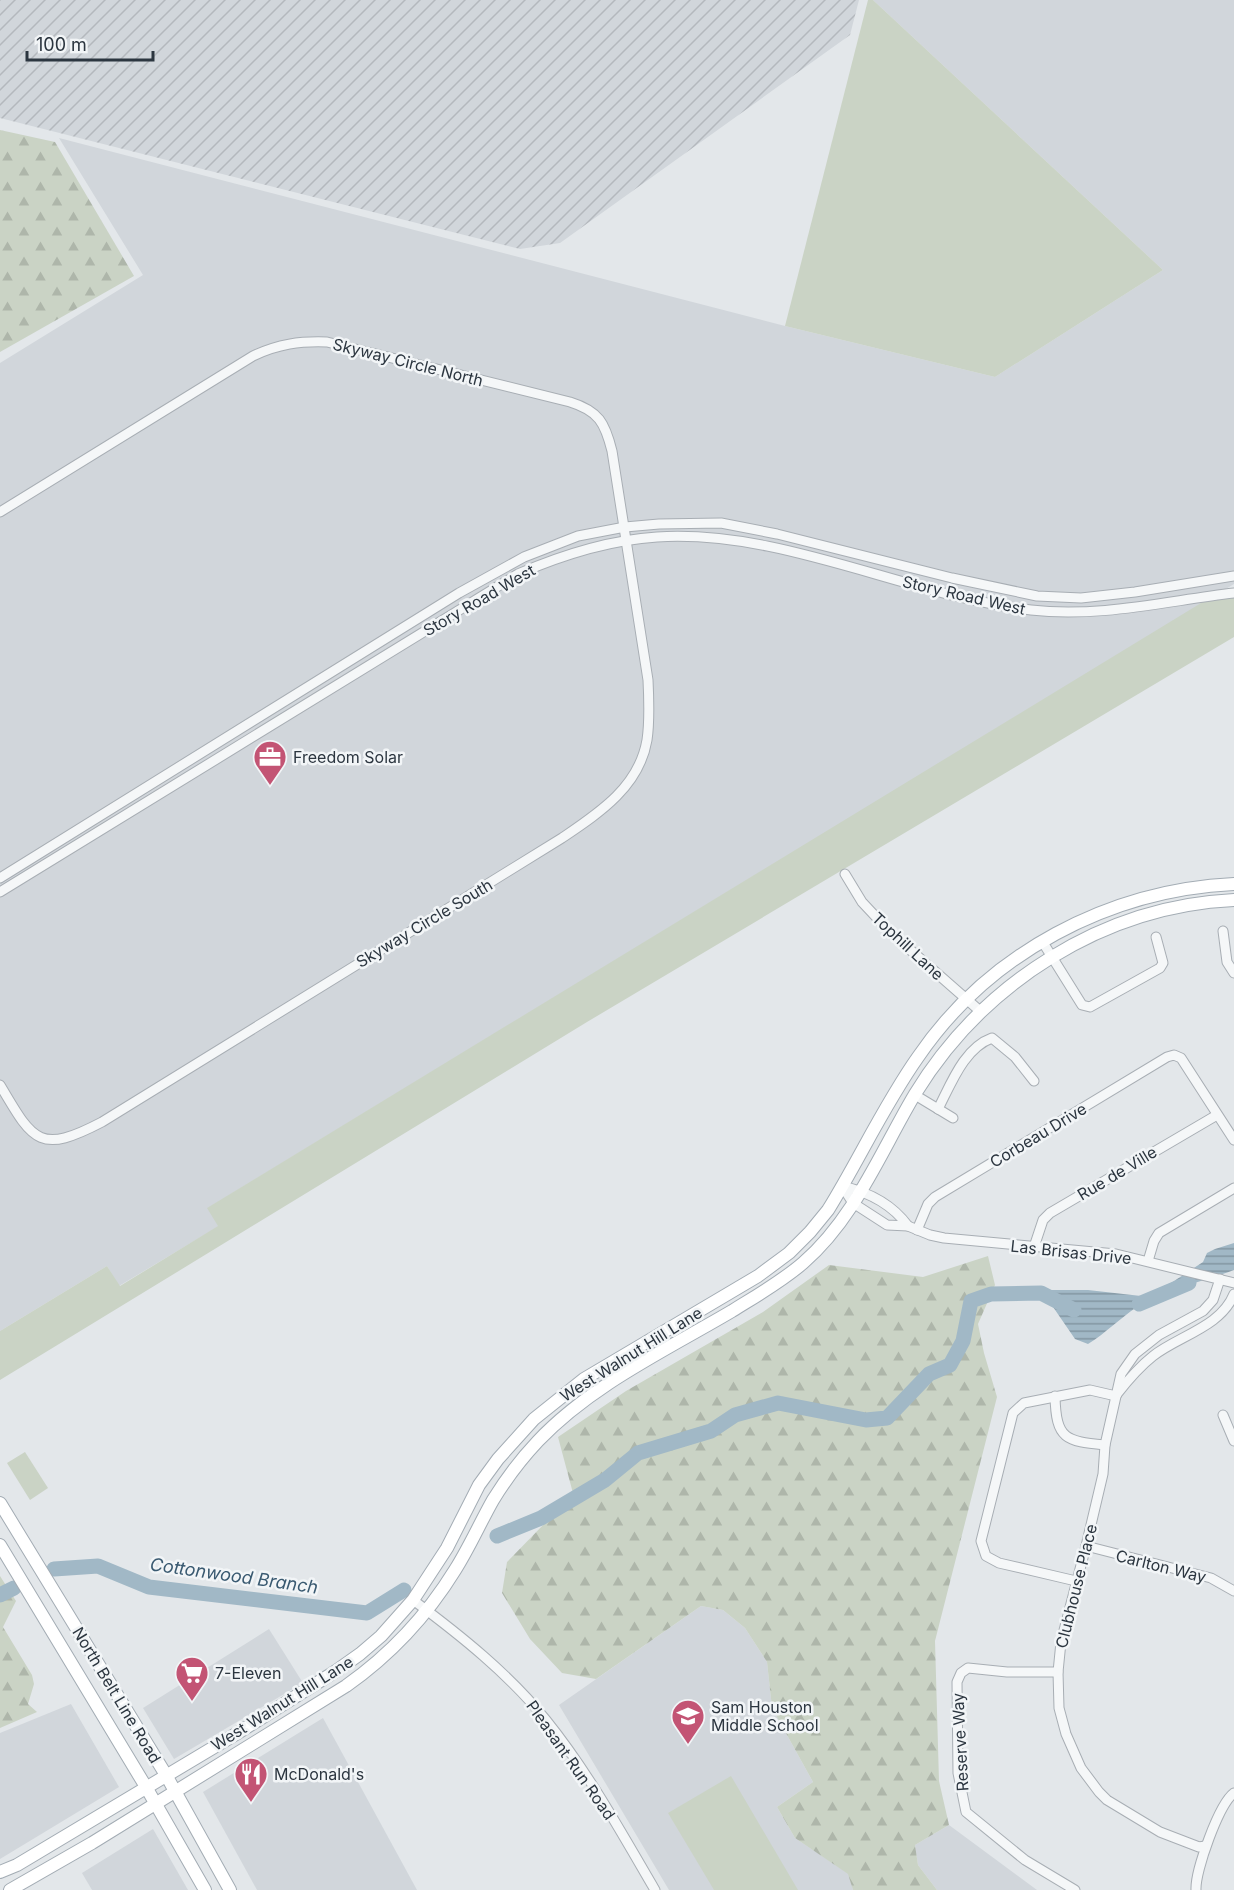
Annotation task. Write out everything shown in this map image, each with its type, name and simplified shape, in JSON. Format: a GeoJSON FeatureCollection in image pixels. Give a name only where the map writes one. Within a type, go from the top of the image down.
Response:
{"type":"FeatureCollection","features":[{"type":"Feature","properties":{"kind":"main road","name":"West Walnut Hill Lane"},"geometry":{"type":"LineString","coordinates":[[0,1872],[17,1865],[336,1671],[381,1636],[413,1600],[447,1548],[479,1485],[520,1433],[550,1405],[576,1386],[758,1276],[789,1253],[822,1217],[843,1186],[918,1056],[966,999],[990,976],[1042,941],[1077,922],[1140,898],[1164,892],[1234,884]]}},
{"type":"Feature","properties":{"kind":"main road"},"geometry":{"type":"LineString","coordinates":[[1155,912],[1166,901],[1206,894],[1214,889],[1215,885]]}},
{"type":"Feature","properties":{"kind":"main road","name":"West Walnut Hill Lane"},"geometry":{"type":"LineString","coordinates":[[10,1890],[30,1880],[304,1712],[371,1668],[394,1648],[427,1611],[455,1571],[495,1497],[515,1467],[540,1440],[580,1404],[614,1380],[769,1289],[804,1262],[825,1241],[862,1190],[915,1095],[950,1046],[980,1011],[1008,987],[1052,956],[1107,928],[1171,908],[1234,900]]}},
{"type":"Feature","properties":{"kind":"main road"},"geometry":{"type":"LineString","coordinates":[[479,1485],[495,1497]]}},
{"type":"Feature","properties":{"kind":"main road","name":"North Belt Line Road"},"geometry":{"type":"LineString","coordinates":[[0,1503],[166,1775],[230,1890]]}},
{"type":"Feature","properties":{"kind":"main road"},"geometry":{"type":"LineString","coordinates":[[469,1504],[485,1514]]}},
{"type":"Feature","properties":{"kind":"main road","name":"North Belt Line Road"},"geometry":{"type":"LineString","coordinates":[[0,1545],[156,1803],[205,1890]]}},
{"type":"Feature","properties":{"kind":"main road"},"geometry":{"type":"LineString","coordinates":[[40,1610],[58,1599]]}},
{"type":"Feature","properties":{"kind":"main road"},"geometry":{"type":"LineString","coordinates":[[294,1697],[304,1712]]}},
{"type":"Feature","properties":{"kind":"street","name":"Skyway Circle North"},"geometry":{"type":"LineString","coordinates":[[0,512],[253,356],[271,347],[301,341],[327,342],[587,407],[603,423],[608,435],[625,527]]}},
{"type":"Feature","properties":{"kind":"street","name":"Story Road West"},"geometry":{"type":"LineString","coordinates":[[0,878],[443,604],[524,557],[578,536],[625,527],[721,523],[777,534],[952,578],[1037,596],[1081,598],[1234,576]]}},
{"type":"Feature","properties":{"kind":"street","name":"Skyway Circle South"},"geometry":{"type":"LineString","coordinates":[[0,1085],[28,1130],[49,1140],[75,1137],[554,844],[602,811],[621,792],[633,775],[647,741],[648,732],[648,680],[625,527]]}},
{"type":"Feature","properties":{"kind":"street","name":"Story Road West"},"geometry":{"type":"LineString","coordinates":[[0,892],[518,574],[584,549],[657,537],[730,540],[808,557],[975,601],[1031,610],[1080,613],[1234,593]]}},
{"type":"Feature","properties":{"kind":"street"},"geometry":{"type":"LineString","coordinates":[[443,604],[450,616]]}},
{"type":"Feature","properties":{"kind":"street"},"geometry":{"type":"LineString","coordinates":[[365,652],[377,660]]}},
{"type":"Feature","properties":{"kind":"street","name":"Tophill Lane"},"geometry":{"type":"LineString","coordinates":[[845,874],[862,902],[884,926],[980,1011]]}},
{"type":"Feature","properties":{"kind":"street"},"geometry":{"type":"LineString","coordinates":[[1223,931],[1227,962],[1234,973]]}},
{"type":"Feature","properties":{"kind":"street"},"geometry":{"type":"LineString","coordinates":[[1042,941],[1082,1005],[1090,1006],[1160,968],[1163,963],[1155,937]]}},
{"type":"Feature","properties":{"kind":"street"},"geometry":{"type":"LineString","coordinates":[[938,1109],[966,1058],[980,1044],[992,1038],[1015,1057],[1034,1082]]}},
{"type":"Feature","properties":{"kind":"street","name":"Corbeau Drive"},"geometry":{"type":"LineString","coordinates":[[912,1228],[935,1197],[1167,1057],[1174,1055],[1181,1058],[1217,1115]]}},
{"type":"Feature","properties":{"kind":"street"},"geometry":{"type":"LineString","coordinates":[[915,1095],[952,1118]]}},
{"type":"Feature","properties":{"kind":"street"},"geometry":{"type":"LineString","coordinates":[[1217,1115],[1234,1140]]}},
{"type":"Feature","properties":{"kind":"street","name":"Rue de Ville"},"geometry":{"type":"LineString","coordinates":[[1034,1246],[1043,1220],[1050,1213],[1217,1115]]}},
{"type":"Feature","properties":{"kind":"street","name":"Las Brisas Drive"},"geometry":{"type":"LineString","coordinates":[[843,1186],[862,1190],[898,1212],[912,1228]]}},
{"type":"Feature","properties":{"kind":"street","name":"Las Brisas Drive"},"geometry":{"type":"LineString","coordinates":[[843,1186],[853,1203],[887,1224],[912,1228],[944,1238],[1116,1254],[1234,1283]]}},
{"type":"Feature","properties":{"kind":"street"},"geometry":{"type":"LineString","coordinates":[[1148,1261],[1154,1241],[1160,1233],[1234,1188]]}},
{"type":"Feature","properties":{"kind":"street","name":"Clubhouse Place"},"geometry":{"type":"LineString","coordinates":[[1205,1846],[1160,1832],[1107,1800],[1099,1792],[1081,1768],[1066,1734],[1059,1708],[1058,1672],[1060,1642],[1103,1474],[1105,1445],[1121,1374],[1135,1354],[1159,1335],[1203,1311],[1213,1300],[1220,1279]]}},
{"type":"Feature","properties":{"kind":"street","name":"Clubhouse Place"},"geometry":{"type":"LineString","coordinates":[[1116,1396],[1152,1356],[1210,1323],[1232,1300],[1234,1294]]}},
{"type":"Feature","properties":{"kind":"street"},"geometry":{"type":"LineString","coordinates":[[1076,1581],[999,1563],[986,1556],[981,1541],[1013,1413],[1024,1403],[1090,1390],[1116,1396]]}},
{"type":"Feature","properties":{"kind":"street"},"geometry":{"type":"LineString","coordinates":[[1055,1396],[1058,1422],[1063,1435],[1073,1442],[1105,1445]]}},
{"type":"Feature","properties":{"kind":"street"},"geometry":{"type":"LineString","coordinates":[[1223,1415],[1234,1441]]}},
{"type":"Feature","properties":{"kind":"street","name":"Carlton Way"},"geometry":{"type":"LineString","coordinates":[[1086,1546],[1211,1578],[1234,1590]]}},
{"type":"Feature","properties":{"kind":"street","name":"Pleasant Run Road"},"geometry":{"type":"LineString","coordinates":[[413,1600],[481,1655],[527,1698],[546,1720],[603,1802],[655,1890]]}},
{"type":"Feature","properties":{"kind":"street","name":"Reserve Way"},"geometry":{"type":"LineString","coordinates":[[1058,1672],[1007,1672],[968,1668],[961,1673],[957,1682],[958,1773],[966,1812],[1025,1860],[1075,1890]]}},
{"type":"Feature","properties":{"kind":"street"},"geometry":{"type":"LineString","coordinates":[[1196,1890],[1205,1846],[1213,1833],[1225,1802],[1234,1793]]}},
{"type":"Feature","properties":{"kind":"shaded area"},"geometry":{"type":"Polygon","coordinates":[[[0,0],[859,0],[850,35],[560,243],[520,249],[0,118],[0,0]]]}},
{"type":"Feature","properties":{"kind":"shaded area"},"geometry":{"type":"Polygon","coordinates":[[[873,0],[1234,0],[1234,584],[208,1208],[219,1226],[119,1286],[107,1266],[0,1331],[0,363],[143,275],[59,138],[785,326],[995,377],[1163,270],[873,0]]]}},
{"type":"Feature","properties":{"kind":"shaded area","name":"Sam Houston Middle School"},"geometry":{"type":"Polygon","coordinates":[[[701,1606],[723,1610],[745,1628],[767,1662],[772,1708],[813,1782],[777,1807],[795,1838],[849,1874],[853,1890],[669,1890],[559,1705],[701,1606]]]}},
{"type":"Feature","properties":{"kind":"shaded area"},"geometry":{"type":"Polygon","coordinates":[[[269,1629],[303,1683],[174,1759],[143,1708],[269,1629]]]}},
{"type":"Feature","properties":{"kind":"shaded area"},"geometry":{"type":"Polygon","coordinates":[[[71,1704],[119,1787],[0,1859],[0,1733],[71,1704]]]}},
{"type":"Feature","properties":{"kind":"shaded area"},"geometry":{"type":"Polygon","coordinates":[[[323,1718],[417,1890],[257,1890],[203,1792],[323,1718]]]}},
{"type":"Feature","properties":{"kind":"shaded area"},"geometry":{"type":"Polygon","coordinates":[[[949,1825],[1037,1890],[937,1890],[918,1865],[915,1845],[949,1825]]]}},
{"type":"Feature","properties":{"kind":"shaded area"},"geometry":{"type":"Polygon","coordinates":[[[153,1829],[188,1890],[92,1890],[82,1873],[153,1829]]]}},
{"type":"Feature","properties":{"kind":"green space"},"geometry":{"type":"Polygon","coordinates":[[[868,0],[873,0],[1163,270],[995,377],[785,326],[868,0]]]}},
{"type":"Feature","properties":{"kind":"green space"},"geometry":{"type":"Polygon","coordinates":[[[0,130],[55,142],[134,276],[0,352],[0,130]]]}},
{"type":"Feature","properties":{"kind":"green space"},"geometry":{"type":"Polygon","coordinates":[[[1234,596],[1234,637],[587,1022],[0,1380],[0,1331],[107,1266],[120,1286],[218,1226],[207,1208],[1206,600],[1234,596]]]}},
{"type":"Feature","properties":{"kind":"green space"},"geometry":{"type":"Polygon","coordinates":[[[988,1256],[995,1285],[978,1324],[997,1397],[935,1641],[939,1781],[949,1825],[915,1845],[918,1865],[937,1890],[853,1890],[848,1874],[795,1838],[777,1807],[813,1782],[772,1708],[767,1662],[745,1628],[723,1610],[701,1606],[596,1679],[562,1673],[530,1639],[502,1593],[507,1562],[574,1497],[558,1437],[626,1391],[763,1312],[829,1265],[923,1277],[988,1256]]]}},
{"type":"Feature","properties":{"kind":"green space"},"geometry":{"type":"Polygon","coordinates":[[[25,1452],[48,1488],[30,1500],[7,1463],[25,1452]]]}},
{"type":"Feature","properties":{"kind":"green space"},"geometry":{"type":"Polygon","coordinates":[[[0,1576],[16,1601],[3,1627],[32,1675],[34,1684],[28,1704],[37,1712],[0,1728],[0,1576]]]}},
{"type":"Feature","properties":{"kind":"green space"},"geometry":{"type":"Polygon","coordinates":[[[731,1776],[798,1890],[714,1890],[668,1813],[731,1776]]]}},
{"type":"Feature","properties":{"kind":"water"},"geometry":{"type":"Polygon","coordinates":[[[1234,1243],[1234,1270],[1148,1301],[1088,1344],[1075,1339],[1051,1304],[1061,1295],[1018,1299],[1018,1290],[1088,1290],[1141,1296],[1171,1283],[1203,1262],[1207,1253],[1234,1243]]]}},
{"type":"Feature","properties":{"kind":"waterway","name":"Cottonwood Branch"},"geometry":{"type":"LineString","coordinates":[[1139,1304],[1189,1283]]}},
{"type":"Feature","properties":{"kind":"waterway","name":"Cottonwood Branch"},"geometry":{"type":"LineString","coordinates":[[497,1536],[541,1518],[605,1480],[638,1453],[711,1431],[735,1415],[778,1403],[866,1420],[887,1418],[929,1374],[950,1365],[963,1341],[971,1301],[991,1294],[1041,1293],[1074,1310]]}},
{"type":"Feature","properties":{"kind":"waterway","name":"Cottonwood Branch"},"geometry":{"type":"LineString","coordinates":[[54,1569],[98,1566],[149,1587],[367,1613],[404,1590]]}},
{"type":"Feature","properties":{"kind":"waterway","name":"Cottonwood Branch"},"geometry":{"type":"LineString","coordinates":[[0,1595],[14,1588]]}},
{"type":"Feature","properties":{"kind":"place","name":"Freedom Solar"},"geometry":{"type":"Point","coordinates":[270,786]}},
{"type":"Feature","properties":{"kind":"place","name":"7-Eleven"},"geometry":{"type":"Point","coordinates":[192,1702]}},
{"type":"Feature","properties":{"kind":"place","name":"Sam Houston Middle School"},"geometry":{"type":"Point","coordinates":[688,1745]}},
{"type":"Feature","properties":{"kind":"place","name":"McDonald's"},"geometry":{"type":"Point","coordinates":[251,1803]}}]}
